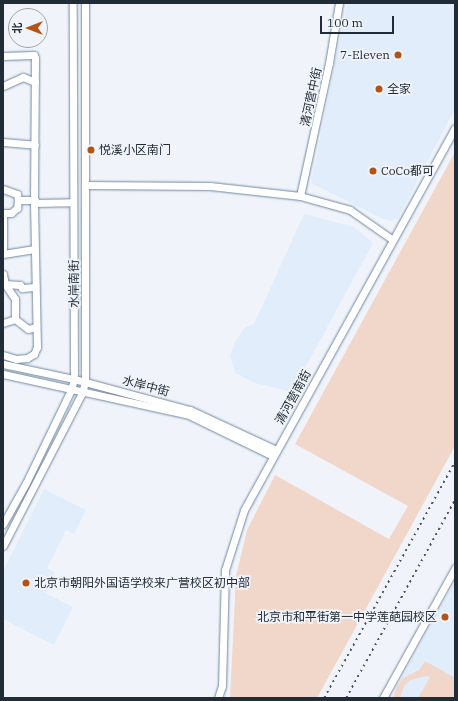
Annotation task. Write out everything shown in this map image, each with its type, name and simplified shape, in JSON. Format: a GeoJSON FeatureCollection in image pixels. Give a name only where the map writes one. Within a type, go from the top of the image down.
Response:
{"type":"FeatureCollection","features":[{"type":"Feature","properties":{"kind":"street","name":"水岸南街"},"geometry":{"type":"LineString","coordinates":[[3,524],[71,390],[74,379],[73,3]]}},
{"type":"Feature","properties":{"kind":"street","name":"水岸南街"},"geometry":{"type":"LineString","coordinates":[[3,546],[82,393],[85,382],[85,3]]}},
{"type":"Feature","properties":{"kind":"street","name":"清河营中街"},"geometry":{"type":"LineString","coordinates":[[300,196],[329,63],[339,3]]}},
{"type":"Feature","properties":{"kind":"street"},"geometry":{"type":"LineString","coordinates":[[3,56],[34,55],[36,287],[34,354],[16,359],[3,355]]}},
{"type":"Feature","properties":{"kind":"street"},"geometry":{"type":"LineString","coordinates":[[3,86],[23,77],[35,82]]}},
{"type":"Feature","properties":{"kind":"street","name":"清河营南街"},"geometry":{"type":"LineString","coordinates":[[218,698],[222,686],[224,650],[223,585],[228,555],[244,510],[274,453],[455,128]]}},
{"type":"Feature","properties":{"kind":"street"},"geometry":{"type":"LineString","coordinates":[[3,142],[35,145]]}},
{"type":"Feature","properties":{"kind":"street"},"geometry":{"type":"LineString","coordinates":[[85,185],[210,186],[300,196],[350,210],[392,240]]}},
{"type":"Feature","properties":{"kind":"street"},"geometry":{"type":"LineString","coordinates":[[3,189],[17,194],[18,200],[17,208],[11,213],[3,214],[3,246]]}},
{"type":"Feature","properties":{"kind":"street"},"geometry":{"type":"LineString","coordinates":[[18,200],[35,202],[73,202]]}},
{"type":"Feature","properties":{"kind":"street"},"geometry":{"type":"LineString","coordinates":[[3,254],[35,249]]}},
{"type":"Feature","properties":{"kind":"street"},"geometry":{"type":"LineString","coordinates":[[3,274],[5,284],[15,299],[14,319]]}},
{"type":"Feature","properties":{"kind":"street"},"geometry":{"type":"LineString","coordinates":[[5,284],[20,285],[22,288],[36,287]]}},
{"type":"Feature","properties":{"kind":"street"},"geometry":{"type":"LineString","coordinates":[[14,319],[28,329],[36,327]]}},
{"type":"Feature","properties":{"kind":"street"},"geometry":{"type":"LineString","coordinates":[[3,323],[14,319]]}},
{"type":"Feature","properties":{"kind":"street","name":"水岸中街"},"geometry":{"type":"LineString","coordinates":[[3,364],[74,379],[190,410],[274,453]]}},
{"type":"Feature","properties":{"kind":"street","name":"水岸中街"},"geometry":{"type":"LineString","coordinates":[[3,374],[82,393],[189,415],[274,453]]}},
{"type":"Feature","properties":{"kind":"street"},"geometry":{"type":"LineString","coordinates":[[383,698],[455,568]]}},
{"type":"Feature","properties":{"kind":"shaded area"},"geometry":{"type":"Polygon","coordinates":[[[347,3],[455,3],[455,109],[398,218],[391,221],[383,219],[311,183],[347,3]]]}},
{"type":"Feature","properties":{"kind":"shaded area"},"geometry":{"type":"Polygon","coordinates":[[[455,152],[455,446],[317,698],[230,698],[236,576],[247,530],[275,475],[389,539],[408,506],[295,444],[455,152]]]}},
{"type":"Feature","properties":{"kind":"shaded area"},"geometry":{"type":"Polygon","coordinates":[[[304,214],[354,227],[373,243],[292,392],[255,383],[235,373],[230,355],[236,340],[245,327],[254,324],[304,214]]]}},
{"type":"Feature","properties":{"kind":"shaded area","name":"北京市朝阳外国语学校来广营校区初中部"},"geometry":{"type":"Polygon","coordinates":[[[44,489],[86,510],[74,534],[66,530],[47,568],[55,572],[45,593],[73,607],[54,645],[3,619],[3,571],[44,489]]]}},
{"type":"Feature","properties":{"kind":"shaded area","name":"北京市和平街第一中学莲葩园校区"},"geometry":{"type":"Polygon","coordinates":[[[455,581],[455,698],[391,698],[415,653],[455,581]]]}},
{"type":"Feature","properties":{"kind":"shaded area"},"geometry":{"type":"Polygon","coordinates":[[[425,661],[455,678],[455,698],[418,698],[430,677],[427,676],[410,680],[404,686],[400,698],[393,698],[397,686],[403,678],[419,670],[425,661]]]}},
{"type":"Feature","properties":{"kind":"railway"},"geometry":{"type":"LineString","coordinates":[[324,698],[455,462]]}},
{"type":"Feature","properties":{"kind":"railway"},"geometry":{"type":"LineString","coordinates":[[346,698],[455,500]]}},
{"type":"Feature","properties":{"kind":"place","name":"7-Eleven"},"geometry":{"type":"Point","coordinates":[398,55]}},
{"type":"Feature","properties":{"kind":"place","name":"全家"},"geometry":{"type":"Point","coordinates":[379,89]}},
{"type":"Feature","properties":{"kind":"place","name":"悦溪小区南门"},"geometry":{"type":"Point","coordinates":[91,150]}},
{"type":"Feature","properties":{"kind":"place","name":"CoCo都可"},"geometry":{"type":"Point","coordinates":[373,171]}},
{"type":"Feature","properties":{"kind":"place","name":"北京市朝阳外国语学校来广营校区初中部"},"geometry":{"type":"Point","coordinates":[26,583]}},
{"type":"Feature","properties":{"kind":"place","name":"北京市和平街第一中学莲葩园校区"},"geometry":{"type":"Point","coordinates":[445,617]}}]}
